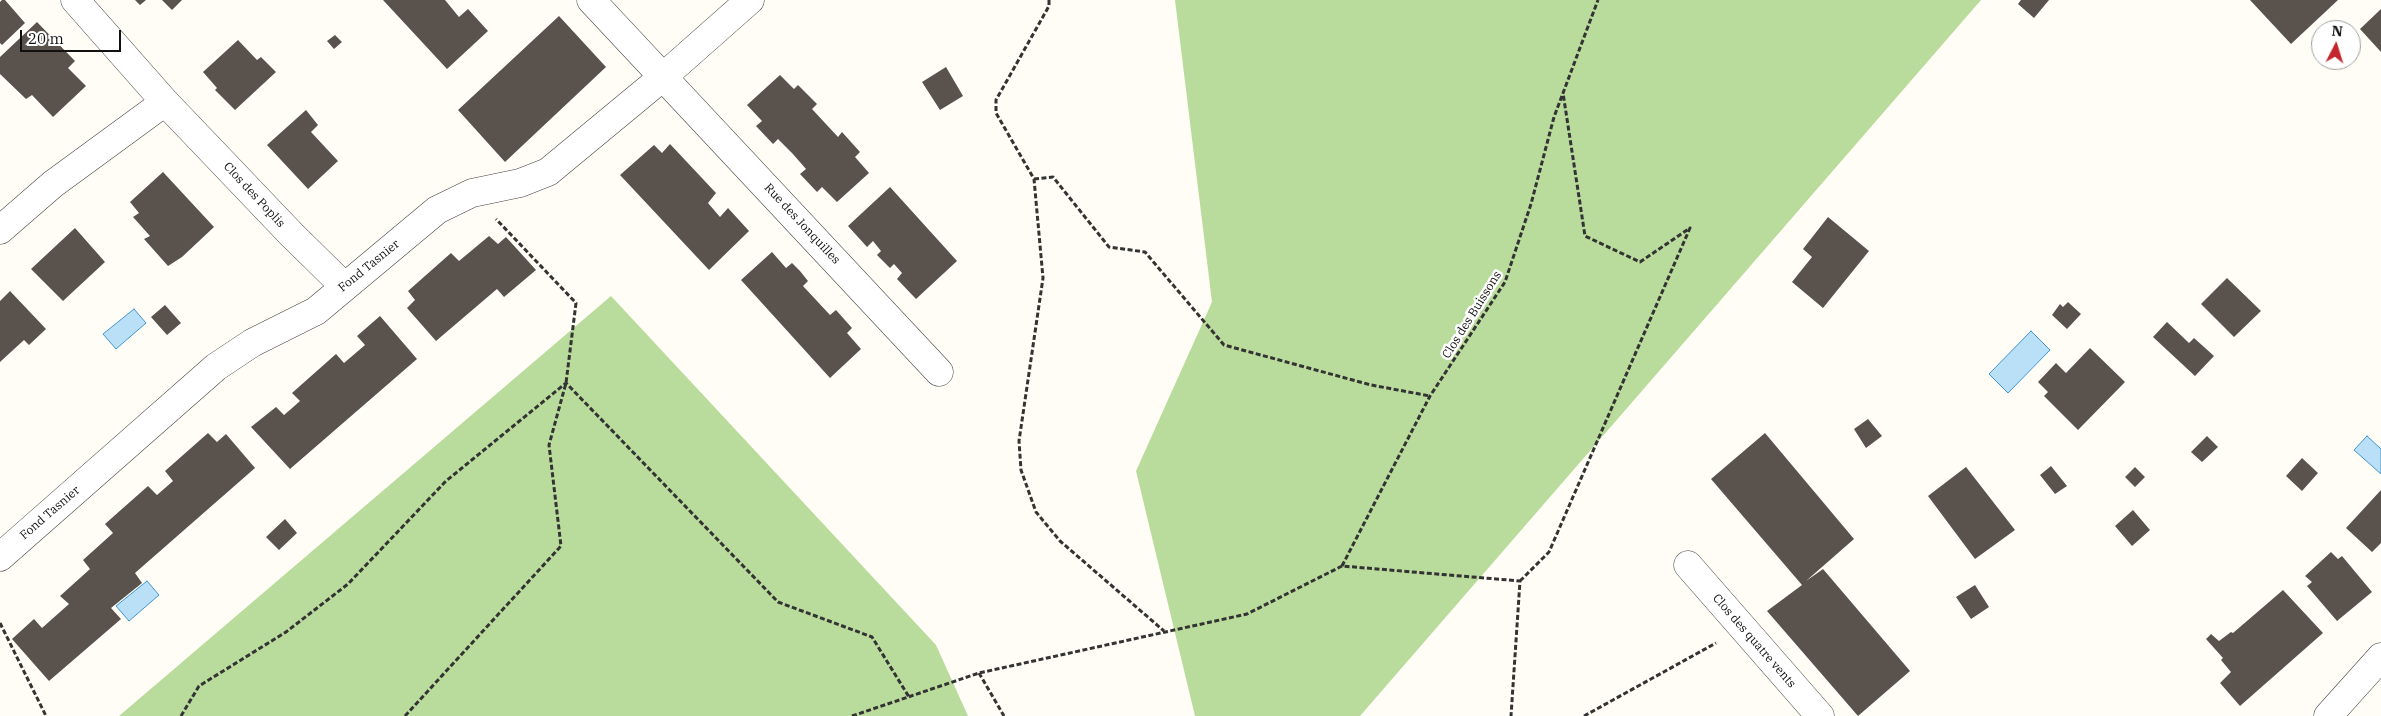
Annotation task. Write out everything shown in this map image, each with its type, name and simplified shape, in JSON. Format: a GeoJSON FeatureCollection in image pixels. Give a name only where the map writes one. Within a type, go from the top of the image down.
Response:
{"type":"FeatureCollection","features":[{"type":"Feature","properties":{"kind":"street","name":"Clos des Poplis"},"geometry":{"type":"LineString","coordinates":[[75,0],[165,102],[292,235],[344,286]]}},
{"type":"Feature","properties":{"kind":"street","name":"Rue des Jonquilles"},"geometry":{"type":"LineString","coordinates":[[591,0],[939,372]]}},
{"type":"Feature","properties":{"kind":"street","name":"Fond Tasnier"},"geometry":{"type":"LineString","coordinates":[[0,557],[216,367],[252,343],[316,310],[437,210],[472,193],[520,183],[548,172],[664,76],[750,0]]}},
{"type":"Feature","properties":{"kind":"street"},"geometry":{"type":"LineString","coordinates":[[0,230],[53,184],[165,102]]}},
{"type":"Feature","properties":{"kind":"street","name":"Clos des quatre vents"},"geometry":{"type":"LineString","coordinates":[[1688,565],[1820,716]]}},
{"type":"Feature","properties":{"kind":"street"},"geometry":{"type":"LineString","coordinates":[[2328,716],[2381,657]]}},
{"type":"Feature","properties":{"kind":"path"},"geometry":{"type":"LineString","coordinates":[[1049,0],[1049,6],[996,100],[996,113],[1034,179],[1043,278],[1019,441],[1021,470],[1036,512],[1060,541],[1165,631]]}},
{"type":"Feature","properties":{"kind":"path","name":"Clos des Buissons"},"geometry":{"type":"LineString","coordinates":[[1342,566],[1430,396],[1505,282],[1531,204],[1554,117],[1598,0]]}},
{"type":"Feature","properties":{"kind":"path"},"geometry":{"type":"LineString","coordinates":[[1511,716],[1520,581],[1549,552],[1690,228],[1640,262],[1585,236],[1564,93]]}},
{"type":"Feature","properties":{"kind":"path"},"geometry":{"type":"LineString","coordinates":[[1034,179],[1053,177],[1109,247],[1145,252],[1224,345],[1371,385],[1430,396]]}},
{"type":"Feature","properties":{"kind":"path"},"geometry":{"type":"LineString","coordinates":[[405,716],[561,546],[549,445],[566,383],[576,303],[472,193]]}},
{"type":"Feature","properties":{"kind":"path"},"geometry":{"type":"LineString","coordinates":[[566,383],[778,602],[872,637],[908,697]]}},
{"type":"Feature","properties":{"kind":"path"},"geometry":{"type":"LineString","coordinates":[[181,716],[200,686],[286,632],[348,584],[446,480],[566,383]]}},
{"type":"Feature","properties":{"kind":"path"},"geometry":{"type":"LineString","coordinates":[[852,716],[979,673],[1247,614],[1342,566],[1520,581]]}},
{"type":"Feature","properties":{"kind":"path"},"geometry":{"type":"LineString","coordinates":[[0,623],[46,716]]}},
{"type":"Feature","properties":{"kind":"path"},"geometry":{"type":"LineString","coordinates":[[1584,716],[1742,628]]}},
{"type":"Feature","properties":{"kind":"path"},"geometry":{"type":"LineString","coordinates":[[979,673],[1004,716]]}},
{"type":"Feature","properties":{"kind":"green space"},"geometry":{"type":"Polygon","coordinates":[[[1175,0],[1981,0],[1360,716],[1195,716],[1136,471],[1212,302],[1175,0]]]}},
{"type":"Feature","properties":{"kind":"green space"},"geometry":{"type":"Polygon","coordinates":[[[611,296],[936,645],[968,716],[119,716],[611,296]]]}},
{"type":"Feature","properties":{"kind":"water"},"geometry":{"type":"Polygon","coordinates":[[[134,309],[146,323],[116,349],[103,334],[134,309]]]}},
{"type":"Feature","properties":{"kind":"water"},"geometry":{"type":"Polygon","coordinates":[[[2031,331],[2050,350],[2008,393],[1989,374],[2031,331]]]}},
{"type":"Feature","properties":{"kind":"water"},"geometry":{"type":"Polygon","coordinates":[[[2367,436],[2381,449],[2381,474],[2354,450],[2367,436]]]}},
{"type":"Feature","properties":{"kind":"water"},"geometry":{"type":"Polygon","coordinates":[[[147,581],[159,595],[129,621],[116,606],[147,581]]]}},
{"type":"Feature","properties":{"kind":"building"},"geometry":{"type":"Polygon","coordinates":[[[5,0],[25,23],[2,45],[0,43],[0,2],[5,0]]]}},
{"type":"Feature","properties":{"kind":"building"},"geometry":{"type":"Polygon","coordinates":[[[135,0],[146,0],[140,5],[135,0]]]}},
{"type":"Feature","properties":{"kind":"building"},"geometry":{"type":"Polygon","coordinates":[[[162,0],[182,0],[172,10],[162,0]]]}},
{"type":"Feature","properties":{"kind":"building"},"geometry":{"type":"Polygon","coordinates":[[[383,0],[445,0],[459,17],[468,9],[488,31],[447,69],[383,0]]]}},
{"type":"Feature","properties":{"kind":"building"},"geometry":{"type":"Polygon","coordinates":[[[2021,0],[2049,0],[2034,18],[2018,4],[2021,0]]]}},
{"type":"Feature","properties":{"kind":"building"},"geometry":{"type":"Polygon","coordinates":[[[2250,0],[2338,0],[2317,20],[2311,20],[2311,25],[2291,44],[2250,0]]]}},
{"type":"Feature","properties":{"kind":"building"},"geometry":{"type":"Polygon","coordinates":[[[2381,9],[2381,52],[2361,30],[2381,9]]]}},
{"type":"Feature","properties":{"kind":"building"},"geometry":{"type":"Polygon","coordinates":[[[559,16],[606,67],[505,162],[458,110],[559,16]]]}},
{"type":"Feature","properties":{"kind":"building"},"geometry":{"type":"Polygon","coordinates":[[[37,22],[75,61],[68,68],[86,86],[53,117],[32,95],[26,99],[0,74],[0,57],[37,22]]]}},
{"type":"Feature","properties":{"kind":"building"},"geometry":{"type":"Polygon","coordinates":[[[335,35],[342,42],[334,49],[327,41],[335,35]]]}},
{"type":"Feature","properties":{"kind":"building"},"geometry":{"type":"Polygon","coordinates":[[[238,40],[257,60],[261,57],[276,72],[235,110],[215,90],[217,88],[203,72],[238,40]]]}},
{"type":"Feature","properties":{"kind":"building"},"geometry":{"type":"Polygon","coordinates":[[[946,67],[963,96],[940,110],[922,82],[946,67]]]}},
{"type":"Feature","properties":{"kind":"building"},"geometry":{"type":"Polygon","coordinates":[[[780,75],[794,89],[798,85],[817,104],[812,109],[838,137],[842,132],[860,152],[855,157],[869,173],[837,202],[822,187],[817,192],[800,174],[806,169],[792,153],[778,139],[773,144],[756,126],[762,121],[747,105],[780,75]]]}},
{"type":"Feature","properties":{"kind":"building"},"geometry":{"type":"Polygon","coordinates":[[[306,110],[318,125],[311,132],[338,161],[308,189],[267,145],[306,110]]]}},
{"type":"Feature","properties":{"kind":"building"},"geometry":{"type":"Polygon","coordinates":[[[670,144],[716,193],[708,203],[720,217],[728,208],[749,231],[709,270],[620,175],[654,145],[662,153],[670,144]]]}},
{"type":"Feature","properties":{"kind":"building"},"geometry":{"type":"Polygon","coordinates":[[[163,172],[214,227],[182,257],[168,266],[144,239],[150,236],[133,217],[139,213],[130,202],[163,172]]]}},
{"type":"Feature","properties":{"kind":"building"},"geometry":{"type":"Polygon","coordinates":[[[890,187],[957,261],[916,299],[897,279],[902,273],[894,264],[890,268],[877,255],[881,251],[873,241],[867,247],[848,226],[890,187]]]}},
{"type":"Feature","properties":{"kind":"building"},"geometry":{"type":"Polygon","coordinates":[[[1828,217],[1869,251],[1823,308],[1792,282],[1812,257],[1803,249],[1828,217]]]}},
{"type":"Feature","properties":{"kind":"building"},"geometry":{"type":"Polygon","coordinates":[[[75,228],[105,262],[63,301],[31,269],[75,228]]]}},
{"type":"Feature","properties":{"kind":"building"},"geometry":{"type":"Polygon","coordinates":[[[489,236],[498,244],[506,237],[536,270],[504,297],[497,289],[436,341],[407,308],[415,300],[408,291],[451,253],[459,261],[489,236]]]}},
{"type":"Feature","properties":{"kind":"building"},"geometry":{"type":"Polygon","coordinates":[[[772,252],[786,268],[792,263],[808,281],[803,286],[830,315],[836,310],[852,328],[847,333],[861,349],[830,378],[741,280],[772,252]]]}},
{"type":"Feature","properties":{"kind":"building"},"geometry":{"type":"Polygon","coordinates":[[[2227,278],[2261,311],[2234,337],[2201,304],[2227,278]]]}},
{"type":"Feature","properties":{"kind":"building"},"geometry":{"type":"Polygon","coordinates":[[[10,291],[46,329],[29,345],[24,340],[0,362],[0,301],[10,291]]]}},
{"type":"Feature","properties":{"kind":"building"},"geometry":{"type":"Polygon","coordinates":[[[2068,302],[2081,314],[2067,329],[2052,315],[2060,304],[2063,307],[2068,302]]]}},
{"type":"Feature","properties":{"kind":"building"},"geometry":{"type":"Polygon","coordinates":[[[165,305],[181,323],[167,335],[151,317],[165,305]]]}},
{"type":"Feature","properties":{"kind":"building"},"geometry":{"type":"Polygon","coordinates":[[[380,316],[417,359],[290,469],[251,427],[276,407],[284,415],[291,409],[300,401],[292,393],[336,354],[344,363],[365,345],[357,336],[380,316]]]}},
{"type":"Feature","properties":{"kind":"building"},"geometry":{"type":"Polygon","coordinates":[[[2167,322],[2189,343],[2194,338],[2214,356],[2195,376],[2153,337],[2167,322]]]}},
{"type":"Feature","properties":{"kind":"building"},"geometry":{"type":"Polygon","coordinates":[[[2090,348],[2125,382],[2078,430],[2044,396],[2048,392],[2038,382],[2056,363],[2066,373],[2090,348]]]}},
{"type":"Feature","properties":{"kind":"building"},"geometry":{"type":"Polygon","coordinates":[[[1868,419],[1882,436],[1866,448],[1854,429],[1868,419]]]}},
{"type":"Feature","properties":{"kind":"building"},"geometry":{"type":"Polygon","coordinates":[[[208,433],[217,442],[226,434],[255,468],[135,573],[142,583],[111,608],[121,619],[49,681],[12,639],[34,619],[42,628],[69,604],[60,596],[90,569],[83,560],[113,533],[105,524],[148,486],[157,495],[173,481],[165,471],[208,433]]]}},
{"type":"Feature","properties":{"kind":"building"},"geometry":{"type":"Polygon","coordinates":[[[1765,433],[1854,539],[1806,581],[1823,569],[1910,671],[1858,716],[1767,611],[1802,585],[1711,479],[1765,433]]]}},
{"type":"Feature","properties":{"kind":"building"},"geometry":{"type":"Polygon","coordinates":[[[2207,436],[2218,447],[2202,462],[2191,452],[2207,436]]]}},
{"type":"Feature","properties":{"kind":"building"},"geometry":{"type":"Polygon","coordinates":[[[2302,458],[2318,473],[2302,491],[2286,476],[2302,458]]]}},
{"type":"Feature","properties":{"kind":"building"},"geometry":{"type":"Polygon","coordinates":[[[2051,466],[2067,486],[2055,494],[2040,475],[2051,466]]]}},
{"type":"Feature","properties":{"kind":"building"},"geometry":{"type":"Polygon","coordinates":[[[1966,467],[2015,530],[1975,559],[1928,496],[1966,467]]]}},
{"type":"Feature","properties":{"kind":"building"},"geometry":{"type":"Polygon","coordinates":[[[2135,467],[2145,477],[2135,487],[2125,477],[2135,467]]]}},
{"type":"Feature","properties":{"kind":"building"},"geometry":{"type":"Polygon","coordinates":[[[2381,490],[2381,543],[2372,552],[2346,528],[2381,490]]]}},
{"type":"Feature","properties":{"kind":"building"},"geometry":{"type":"Polygon","coordinates":[[[2133,510],[2150,530],[2132,546],[2115,526],[2133,510]]]}},
{"type":"Feature","properties":{"kind":"building"},"geometry":{"type":"Polygon","coordinates":[[[285,519],[297,533],[279,550],[266,537],[285,519]]]}},
{"type":"Feature","properties":{"kind":"building"},"geometry":{"type":"Polygon","coordinates":[[[2331,552],[2338,559],[2342,556],[2372,592],[2337,621],[2307,586],[2312,582],[2305,576],[2331,552]]]}},
{"type":"Feature","properties":{"kind":"building"},"geometry":{"type":"Polygon","coordinates":[[[1975,585],[1989,607],[1971,619],[1956,597],[1975,585]]]}},
{"type":"Feature","properties":{"kind":"building"},"geometry":{"type":"Polygon","coordinates":[[[2283,590],[2323,633],[2240,706],[2220,683],[2231,672],[2221,660],[2223,658],[2206,639],[2211,634],[2219,641],[2231,632],[2233,633],[2283,590]]]}}]}
